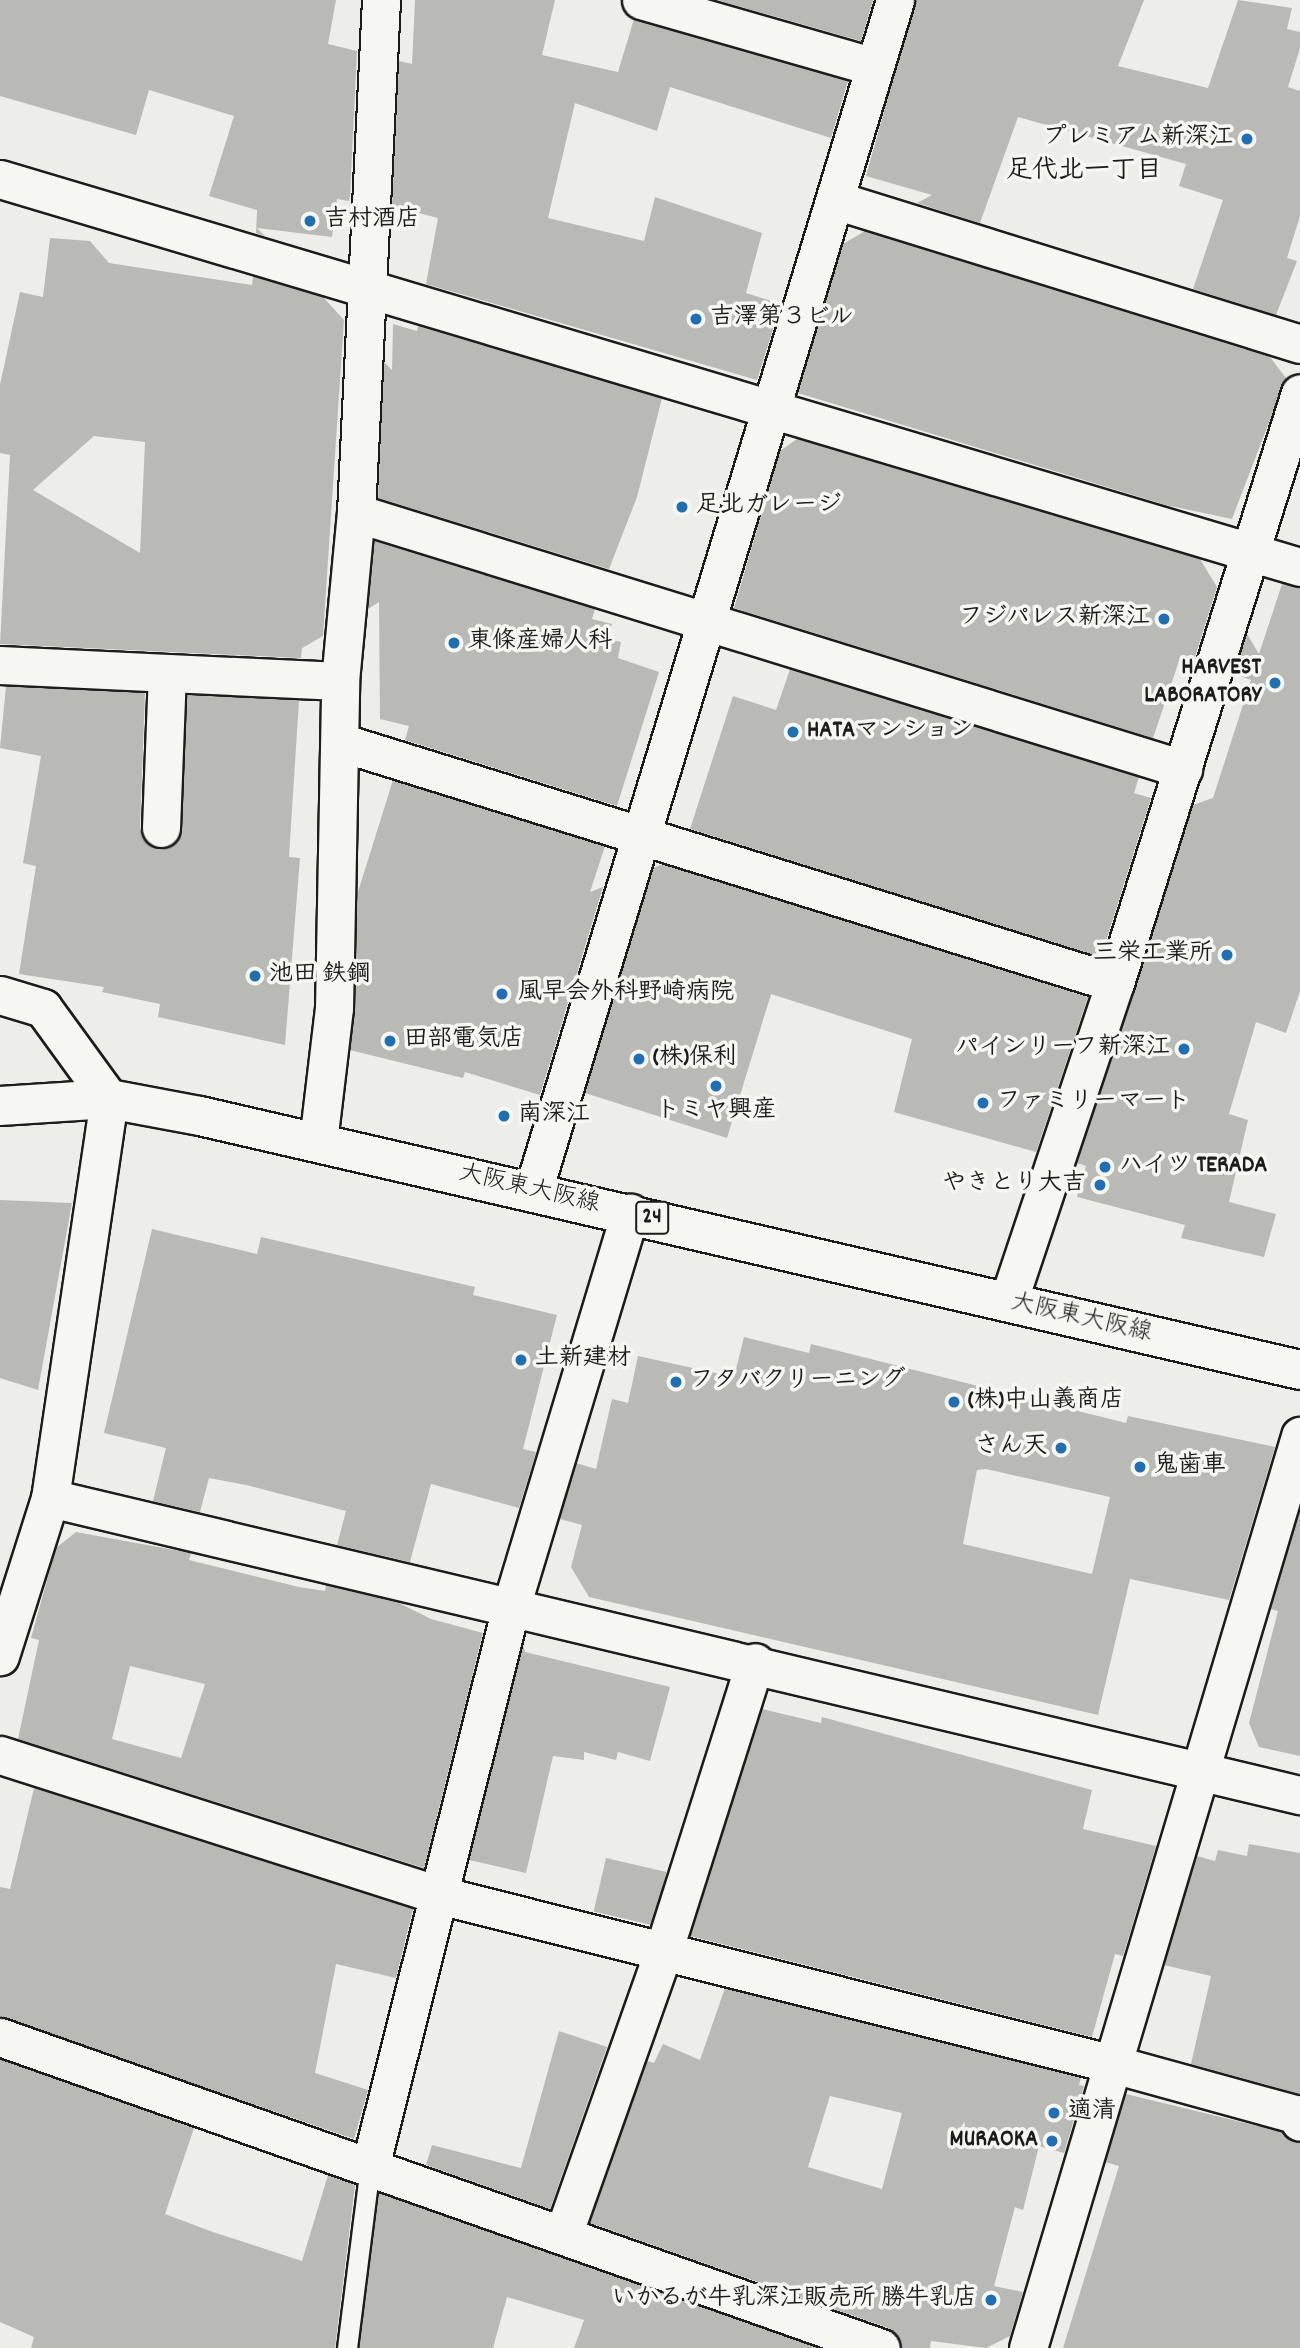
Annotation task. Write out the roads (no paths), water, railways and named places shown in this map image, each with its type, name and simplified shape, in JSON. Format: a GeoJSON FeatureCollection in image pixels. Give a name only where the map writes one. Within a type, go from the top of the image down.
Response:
{"type":"FeatureCollection","features":[{"type":"Feature","properties":{"kind":"main road","name":"大阪東大阪線"},"geometry":{"type":"LineString","coordinates":[[0,1106],[109,1098],[630,1213],[1300,1370]]}},
{"type":"Feature","properties":{"kind":"street"},"geometry":{"type":"LineString","coordinates":[[318,1142],[330,1073],[343,743],[340,681],[356,513],[369,291],[381,0]]}},
{"type":"Feature","properties":{"kind":"street"},"geometry":{"type":"LineString","coordinates":[[641,0],[874,67]]}},
{"type":"Feature","properties":{"kind":"street"},"geometry":{"type":"LineString","coordinates":[[533,1191],[772,414],[895,0]]}},
{"type":"Feature","properties":{"kind":"street"},"geometry":{"type":"LineString","coordinates":[[0,179],[772,414],[1253,552],[1300,568]]}},
{"type":"Feature","properties":{"kind":"street"},"geometry":{"type":"LineString","coordinates":[[835,200],[1300,344]]}},
{"type":"Feature","properties":{"kind":"street"},"geometry":{"type":"LineString","coordinates":[[1008,1302],[1115,983],[1253,552],[1300,393]]}},
{"type":"Feature","properties":{"kind":"street"},"geometry":{"type":"LineString","coordinates":[[356,513],[706,625],[1183,769]]}},
{"type":"Feature","properties":{"kind":"street"},"geometry":{"type":"LineString","coordinates":[[0,665],[340,681]]}},
{"type":"Feature","properties":{"kind":"street"},"geometry":{"type":"LineString","coordinates":[[161,828],[167,673]]}},
{"type":"Feature","properties":{"kind":"street"},"geometry":{"type":"LineString","coordinates":[[343,743],[641,840],[1115,983]]}},
{"type":"Feature","properties":{"kind":"street"},"geometry":{"type":"LineString","coordinates":[[0,995],[43,1008],[109,1098],[50,1498],[0,1656]]}},
{"type":"Feature","properties":{"kind":"street"},"geometry":{"type":"LineString","coordinates":[[370,2167],[511,1607],[630,1213]]}},
{"type":"Feature","properties":{"kind":"street"},"geometry":{"type":"LineString","coordinates":[[1028,2348],[1300,1436]]}},
{"type":"Feature","properties":{"kind":"street"},"geometry":{"type":"LineString","coordinates":[[50,1498],[755,1662],[1300,1795]]}},
{"type":"Feature","properties":{"kind":"street"},"geometry":{"type":"LineString","coordinates":[[563,2235],[663,1952],[755,1662]]}},
{"type":"Feature","properties":{"kind":"street"},"geometry":{"type":"LineString","coordinates":[[0,1755],[439,1895],[1113,2064],[1295,2114],[1300,2122]]}},
{"type":"Feature","properties":{"kind":"street"},"geometry":{"type":"LineString","coordinates":[[0,2037],[881,2348]]}},
{"type":"Feature","properties":{"kind":"lane"},"geometry":{"type":"LineString","coordinates":[[347,2348],[370,2167]]}},
{"type":"Feature","properties":{"kind":"place","name":"プレミアム新深江"},"geometry":{"type":"Point","coordinates":[1247,139]}},
{"type":"Feature","properties":{"kind":"place","name":"吉村酒店"},"geometry":{"type":"Point","coordinates":[310,221]}},
{"type":"Feature","properties":{"kind":"place","name":"吉澤第３ビル"},"geometry":{"type":"Point","coordinates":[696,319]}},
{"type":"Feature","properties":{"kind":"place","name":"足北ガレージ"},"geometry":{"type":"Point","coordinates":[682,507]}},
{"type":"Feature","properties":{"kind":"place","name":"フジパレス新深江"},"geometry":{"type":"Point","coordinates":[1164,619]}},
{"type":"Feature","properties":{"kind":"place","name":"東條産婦人科"},"geometry":{"type":"Point","coordinates":[454,643]}},
{"type":"Feature","properties":{"kind":"place","name":"HARVEST LABORATORY"},"geometry":{"type":"Point","coordinates":[1275,683]}},
{"type":"Feature","properties":{"kind":"place","name":"HATAマンション"},"geometry":{"type":"Point","coordinates":[793,732]}},
{"type":"Feature","properties":{"kind":"place","name":"三栄工業所"},"geometry":{"type":"Point","coordinates":[1227,955]}},
{"type":"Feature","properties":{"kind":"place","name":"池田 鉄鋼"},"geometry":{"type":"Point","coordinates":[255,976]}},
{"type":"Feature","properties":{"kind":"place","name":"風早会外科野崎病院"},"geometry":{"type":"Point","coordinates":[502,994]}},
{"type":"Feature","properties":{"kind":"place","name":"田部電気店"},"geometry":{"type":"Point","coordinates":[390,1041]}},
{"type":"Feature","properties":{"kind":"place","name":"パインリーフ新深江"},"geometry":{"type":"Point","coordinates":[1184,1049]}},
{"type":"Feature","properties":{"kind":"place","name":"(株)保利"},"geometry":{"type":"Point","coordinates":[639,1059]}},
{"type":"Feature","properties":{"kind":"place","name":"トミヤ興産"},"geometry":{"type":"Point","coordinates":[716,1086]}},
{"type":"Feature","properties":{"kind":"place","name":"ファミリーマート"},"geometry":{"type":"Point","coordinates":[983,1103]}},
{"type":"Feature","properties":{"kind":"place","name":"南深江"},"geometry":{"type":"Point","coordinates":[504,1116]}},
{"type":"Feature","properties":{"kind":"place","name":"ハイツ TERADA"},"geometry":{"type":"Point","coordinates":[1105,1167]}},
{"type":"Feature","properties":{"kind":"place","name":"やきとり大吉"},"geometry":{"type":"Point","coordinates":[1100,1185]}},
{"type":"Feature","properties":{"kind":"place","name":"土新建材"},"geometry":{"type":"Point","coordinates":[521,1360]}},
{"type":"Feature","properties":{"kind":"place","name":"フタバクリーニング"},"geometry":{"type":"Point","coordinates":[676,1382]}},
{"type":"Feature","properties":{"kind":"place","name":"(株)中山義商店"},"geometry":{"type":"Point","coordinates":[954,1402]}},
{"type":"Feature","properties":{"kind":"place","name":"さん天"},"geometry":{"type":"Point","coordinates":[1061,1448]}},
{"type":"Feature","properties":{"kind":"place","name":"鬼歯車"},"geometry":{"type":"Point","coordinates":[1140,1467]}},
{"type":"Feature","properties":{"kind":"place","name":"適清"},"geometry":{"type":"Point","coordinates":[1054,2113]}},
{"type":"Feature","properties":{"kind":"place","name":"MURAOKA"},"geometry":{"type":"Point","coordinates":[1052,2141]}},
{"type":"Feature","properties":{"kind":"place","name":"いかるが牛乳深江販売所 勝牛乳店"},"geometry":{"type":"Point","coordinates":[991,2300]}},
{"type":"Feature","properties":{"kind":"district","name":"足代北一丁目"},"geometry":{"type":"Point","coordinates":[1084,172]}}]}
